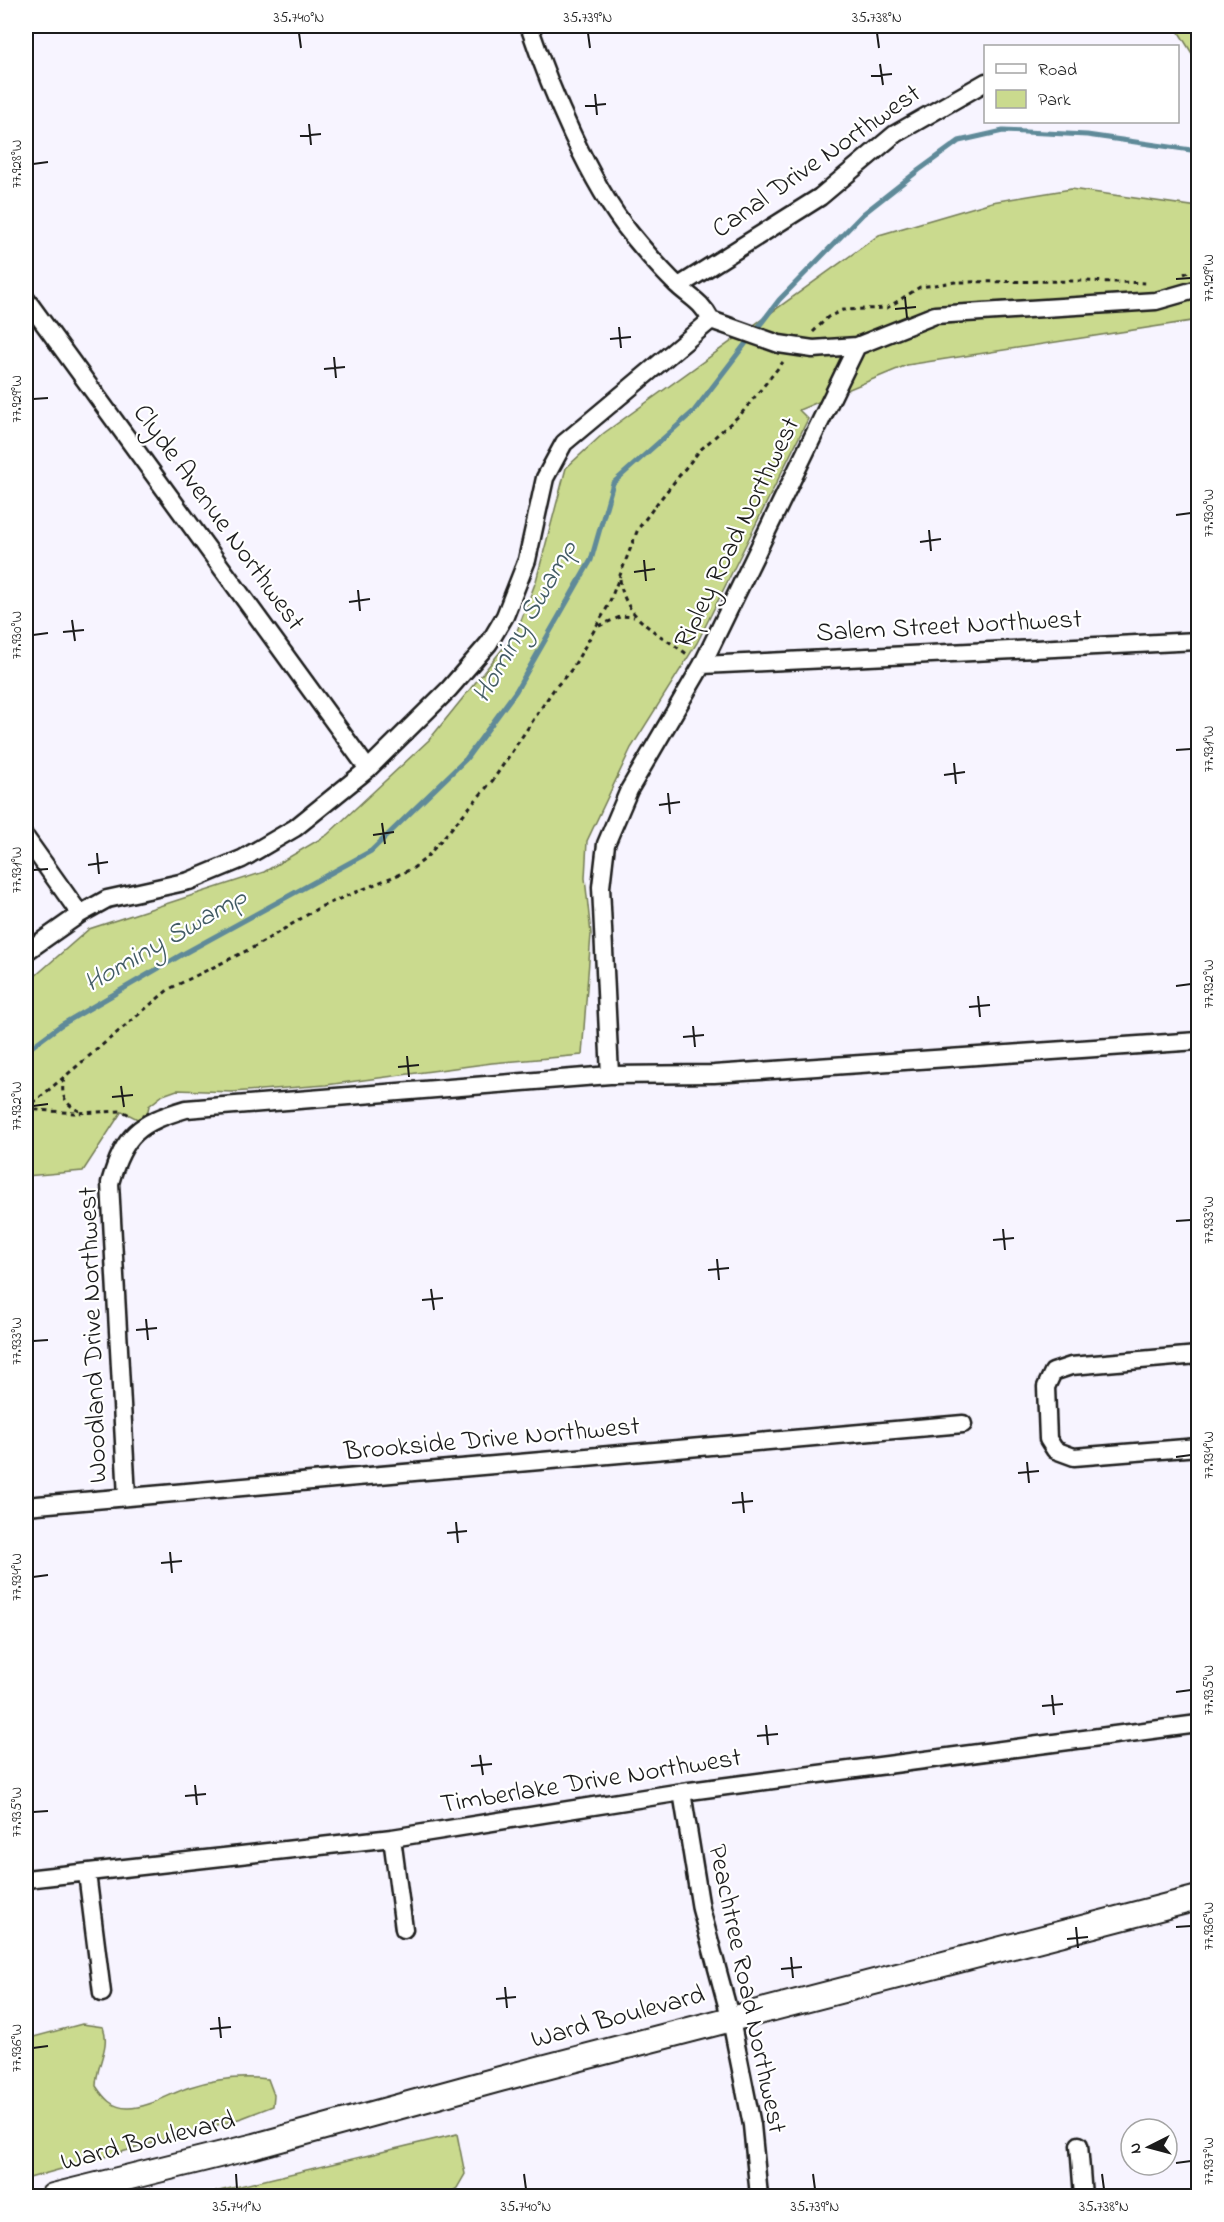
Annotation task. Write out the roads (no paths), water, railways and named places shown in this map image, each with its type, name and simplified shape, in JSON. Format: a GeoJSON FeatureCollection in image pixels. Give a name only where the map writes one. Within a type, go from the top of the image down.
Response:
{"type":"FeatureCollection","features":[{"type":"Feature","properties":{"kind":"main road","name":"Ward Boulevard"},"geometry":{"type":"LineString","coordinates":[[53,2196],[255,2146],[1198,1898]]}},
{"type":"Feature","properties":{"kind":"street"},"geometry":{"type":"LineString","coordinates":[[529,26],[560,105],[610,204],[629,232],[679,286],[703,305],[711,320],[764,339],[813,349],[857,346],[935,315],[1156,301],[1198,290]]}},
{"type":"Feature","properties":{"kind":"street","name":"Canal Drive Northwest"},"geometry":{"type":"LineString","coordinates":[[679,286],[820,197],[896,134],[984,83]]}},
{"type":"Feature","properties":{"kind":"street","name":"Clyde Avenue Northwest"},"geometry":{"type":"LineString","coordinates":[[26,299],[368,769]]}},
{"type":"Feature","properties":{"kind":"street"},"geometry":{"type":"LineString","coordinates":[[26,952],[80,914],[116,895],[189,881],[242,860],[295,828],[368,769],[449,689],[489,643],[506,616],[527,560],[546,478],[564,443],[576,430],[711,320]]}},
{"type":"Feature","properties":{"kind":"street","name":"Ripley Road Northwest"},"geometry":{"type":"LineString","coordinates":[[610,1076],[601,887],[606,844],[628,790],[702,665],[857,346]]}},
{"type":"Feature","properties":{"kind":"street","name":"Salem Street Northwest"},"geometry":{"type":"LineString","coordinates":[[702,665],[1198,641]]}},
{"type":"Feature","properties":{"kind":"street"},"geometry":{"type":"LineString","coordinates":[[26,838],[80,914]]}},
{"type":"Feature","properties":{"kind":"street"},"geometry":{"type":"LineString","coordinates":[[610,1076],[714,1074],[1198,1041]]}},
{"type":"Feature","properties":{"kind":"street","name":"Woodland Drive Northwest"},"geometry":{"type":"LineString","coordinates":[[127,1497],[110,1183],[124,1148],[145,1123],[186,1109],[610,1076]]}},
{"type":"Feature","properties":{"kind":"street"},"geometry":{"type":"LineString","coordinates":[[1198,1355],[1071,1366],[1053,1372],[1046,1387],[1048,1439],[1055,1450],[1074,1457],[1198,1447]]}},
{"type":"Feature","properties":{"kind":"street","name":"Brookside Drive Northwest"},"geometry":{"type":"LineString","coordinates":[[26,1506],[963,1424]]}},
{"type":"Feature","properties":{"kind":"street","name":"Timberlake Drive Northwest"},"geometry":{"type":"LineString","coordinates":[[26,1879],[392,1838],[682,1792],[1198,1724]]}},
{"type":"Feature","properties":{"kind":"street","name":"Peachtree Road Northwest"},"geometry":{"type":"LineString","coordinates":[[682,1792],[701,1909],[732,2020],[752,2125],[759,2196]]}},
{"type":"Feature","properties":{"kind":"street"},"geometry":{"type":"LineString","coordinates":[[392,1838],[404,1929]]}},
{"type":"Feature","properties":{"kind":"street"},"geometry":{"type":"LineString","coordinates":[[87,1873],[102,1994]]}},
{"type":"Feature","properties":{"kind":"street"},"geometry":{"type":"LineString","coordinates":[[1078,2145],[1083,2196]]}},
{"type":"Feature","properties":{"kind":"waterway","name":"Hominy Swamp"},"geometry":{"type":"LineString","coordinates":[[26,1051],[61,1025],[183,954],[371,851],[466,759],[516,691],[591,560],[613,483],[694,411],[779,300],[863,214],[919,170],[959,141],[1003,131],[1087,135],[1198,151]]}}]}
